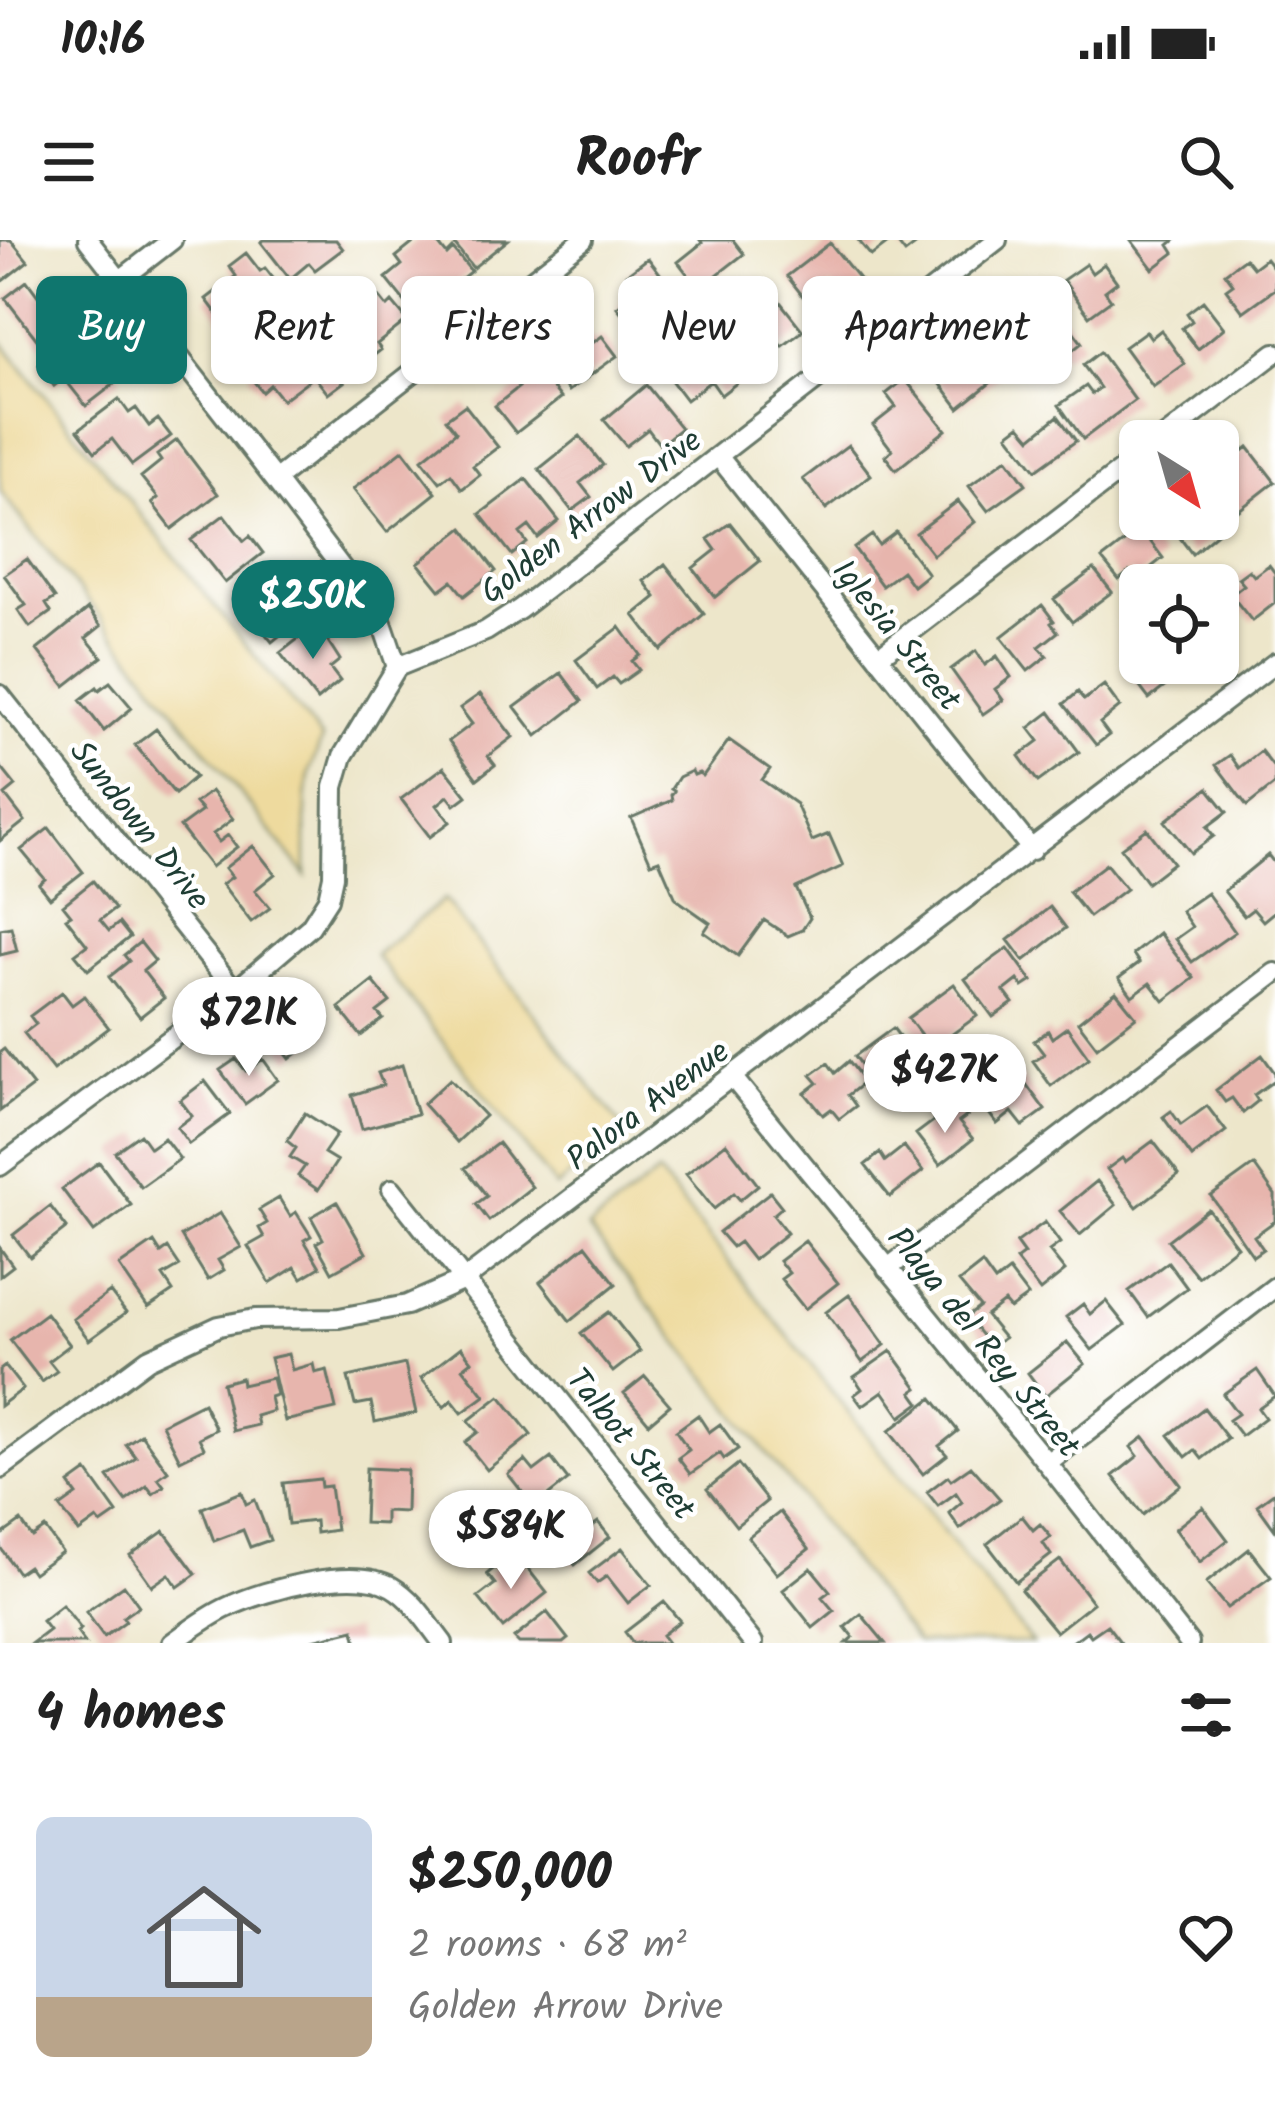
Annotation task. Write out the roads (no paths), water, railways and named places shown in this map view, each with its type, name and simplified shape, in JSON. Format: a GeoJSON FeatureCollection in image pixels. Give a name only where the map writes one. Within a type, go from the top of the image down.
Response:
{"type":"FeatureCollection","features":[{"type":"Feature","properties":{"kind":"street"},"geometry":{"type":"LineString","coordinates":[[88,240],[115,276]]}},
{"type":"Feature","properties":{"kind":"street"},"geometry":{"type":"LineString","coordinates":[[125,276],[172,240]]}},
{"type":"Feature","properties":{"kind":"street"},"geometry":{"type":"LineString","coordinates":[[275,480],[583,240]]}},
{"type":"Feature","properties":{"kind":"street","name":"Golden Arrow Drive"},"geometry":{"type":"LineString","coordinates":[[397,667],[486,631],[520,610],[998,240]]}},
{"type":"Feature","properties":{"kind":"street"},"geometry":{"type":"LineString","coordinates":[[1187,420],[1275,353]]}},
{"type":"Feature","properties":{"kind":"street"},"geometry":{"type":"LineString","coordinates":[[0,1166],[235,991],[310,927],[328,899],[333,875],[334,787],[343,756],[397,667],[381,620],[187,368]]}},
{"type":"Feature","properties":{"kind":"street","name":"Iglesia Street"},"geometry":{"type":"LineString","coordinates":[[718,457],[1032,850]]}},
{"type":"Feature","properties":{"kind":"street"},"geometry":{"type":"LineString","coordinates":[[878,657],[1119,472]]}},
{"type":"Feature","properties":{"kind":"street","name":"Palora Avenue"},"geometry":{"type":"LineString","coordinates":[[0,1469],[148,1359],[219,1326],[255,1319],[339,1318],[407,1305],[464,1280],[1275,664]]}},
{"type":"Feature","properties":{"kind":"street","name":"Sundown Drive"},"geometry":{"type":"LineString","coordinates":[[0,695],[235,991]]}},
{"type":"Feature","properties":{"kind":"street"},"geometry":{"type":"LineString","coordinates":[[887,1269],[1275,973]]}},
{"type":"Feature","properties":{"kind":"street","name":"Playa del Rey Street"},"geometry":{"type":"LineString","coordinates":[[733,1078],[1190,1643]]}},
{"type":"Feature","properties":{"kind":"street","name":"Talbot Street"},"geometry":{"type":"LineString","coordinates":[[392,1189],[753,1643]]}},
{"type":"Feature","properties":{"kind":"street"},"geometry":{"type":"LineString","coordinates":[[1047,1463],[1275,1287]]}},
{"type":"Feature","properties":{"kind":"street"},"geometry":{"type":"LineString","coordinates":[[172,1643],[228,1606],[279,1589],[369,1578],[392,1586],[410,1601],[443,1643]]}}]}
